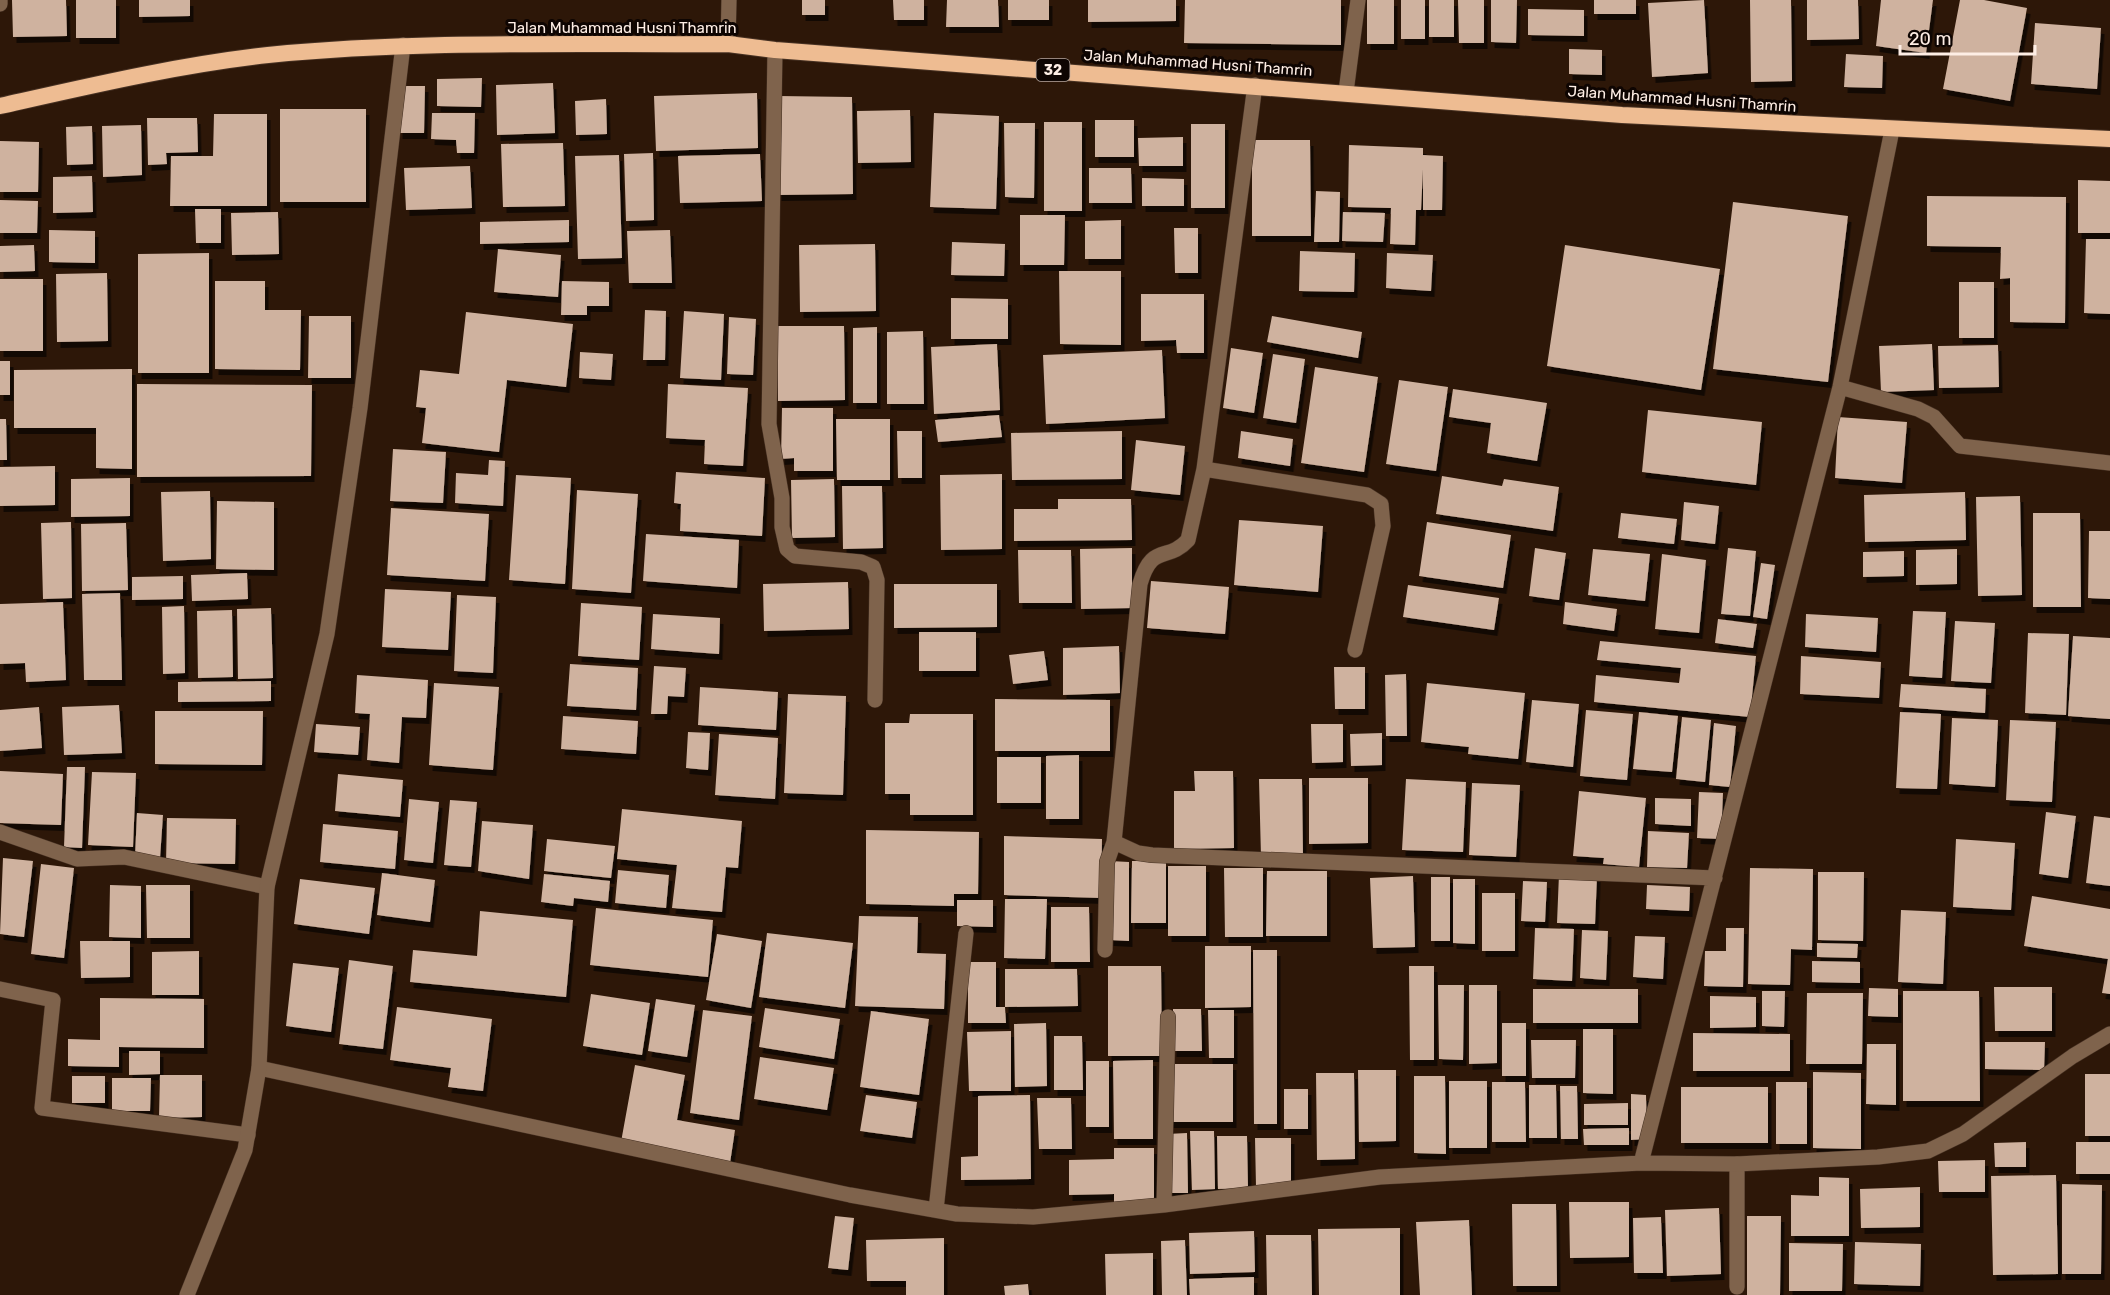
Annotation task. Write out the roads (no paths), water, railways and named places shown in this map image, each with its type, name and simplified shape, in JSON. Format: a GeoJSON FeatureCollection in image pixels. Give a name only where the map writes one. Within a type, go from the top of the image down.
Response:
{"type":"FeatureCollection","features":[{"type":"Feature","properties":{"kind":"highway","name":"Jalan Muhammad Husni Thamrin"},"geometry":{"type":"LineString","coordinates":[[0,106],[157,71],[267,55],[403,45],[728,44],[775,50],[1255,85],[1622,115],[2110,139]]}},
{"type":"Feature","properties":{"kind":"street"},"geometry":{"type":"LineString","coordinates":[[728,44],[729,0]]}},
{"type":"Feature","properties":{"kind":"street"},"geometry":{"type":"LineString","coordinates":[[1346,92],[1358,0]]}},
{"type":"Feature","properties":{"kind":"street"},"geometry":{"type":"LineString","coordinates":[[187,1295],[245,1150],[248,1135],[259,1068],[267,887],[327,634],[360,408],[403,45]]}},
{"type":"Feature","properties":{"kind":"street"},"geometry":{"type":"LineString","coordinates":[[775,50],[769,424],[782,498],[782,527],[788,549],[795,556],[861,562],[873,567],[877,580],[875,700]]}},
{"type":"Feature","properties":{"kind":"street"},"geometry":{"type":"LineString","coordinates":[[1105,950],[1107,862],[1114,842],[1140,584],[1145,565],[1160,554],[1182,547],[1188,540],[1204,469],[1255,85]]}},
{"type":"Feature","properties":{"kind":"street"},"geometry":{"type":"LineString","coordinates":[[1641,1163],[1840,387],[1892,130]]}},
{"type":"Feature","properties":{"kind":"street"},"geometry":{"type":"LineString","coordinates":[[1840,387],[1918,409],[1934,417],[1960,446],[2110,463]]}},
{"type":"Feature","properties":{"kind":"street"},"geometry":{"type":"LineString","coordinates":[[1204,469],[1367,495],[1381,504],[1383,526],[1355,650]]}},
{"type":"Feature","properties":{"kind":"street"},"geometry":{"type":"LineString","coordinates":[[0,832],[77,859],[124,857],[267,887]]}},
{"type":"Feature","properties":{"kind":"street"},"geometry":{"type":"LineString","coordinates":[[1114,842],[1138,853],[1152,855],[1715,878]]}},
{"type":"Feature","properties":{"kind":"street"},"geometry":{"type":"LineString","coordinates":[[936,1210],[966,933]]}},
{"type":"Feature","properties":{"kind":"street"},"geometry":{"type":"LineString","coordinates":[[0,989],[52,1000],[42,1108],[248,1135]]}},
{"type":"Feature","properties":{"kind":"street"},"geometry":{"type":"LineString","coordinates":[[1164,1205],[1168,1017]]}},
{"type":"Feature","properties":{"kind":"street"},"geometry":{"type":"LineString","coordinates":[[259,1068],[691,1162],[936,1210],[957,1214],[1033,1217],[1164,1205],[1380,1177],[1641,1163],[1737,1164],[1878,1157],[1928,1151],[1963,1134],[2073,1056],[2110,1034]]}},
{"type":"Feature","properties":{"kind":"street"},"geometry":{"type":"LineString","coordinates":[[1737,1164],[1737,1287]]}}]}
